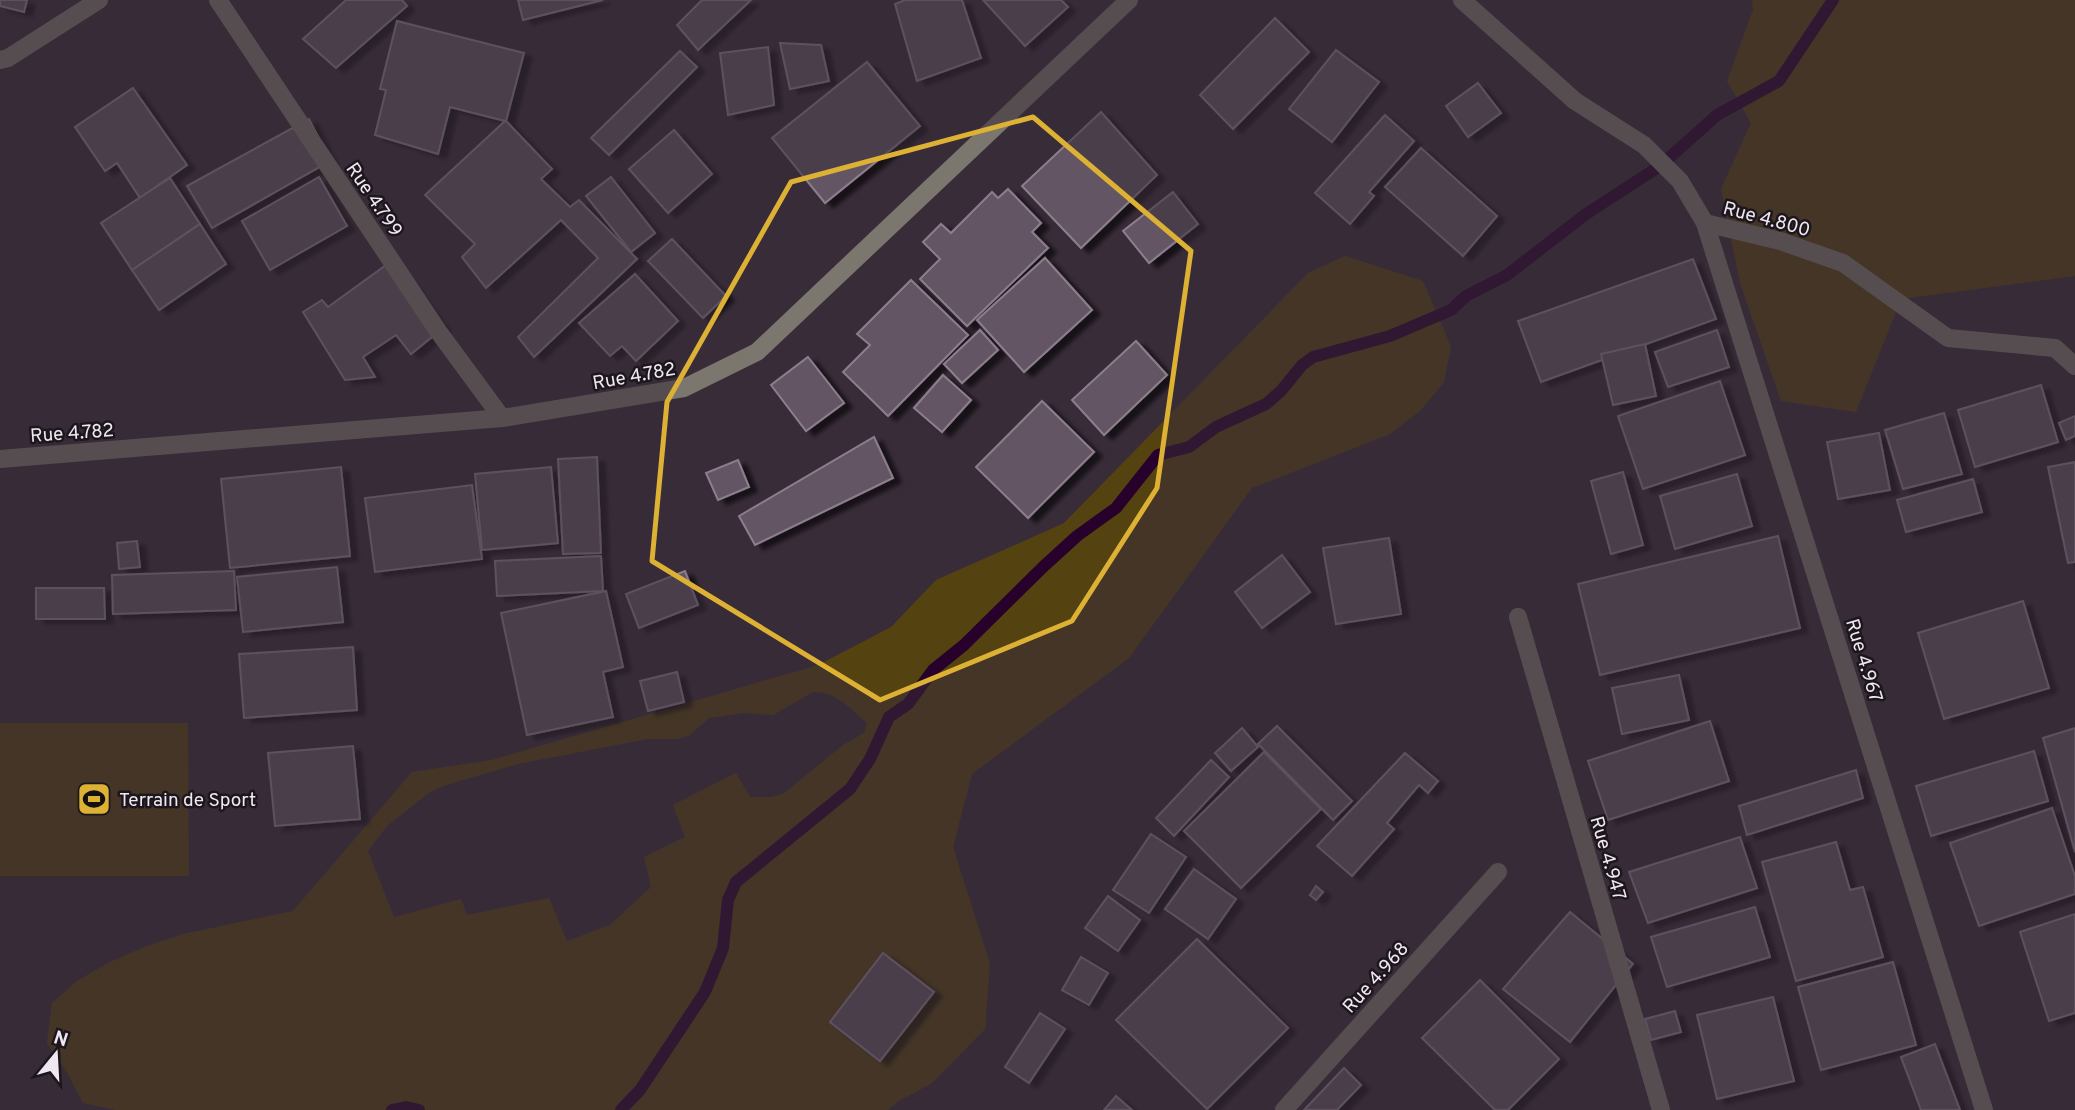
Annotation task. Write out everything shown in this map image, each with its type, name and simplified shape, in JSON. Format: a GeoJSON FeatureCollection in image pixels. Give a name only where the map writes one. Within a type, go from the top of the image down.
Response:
{"type":"FeatureCollection","features":[{"type":"Feature","properties":{"kind":"street"},"geometry":{"type":"LineString","coordinates":[[0,60],[8,58],[99,0]]}},
{"type":"Feature","properties":{"kind":"street","name":"Rue 4.799"},"geometry":{"type":"LineString","coordinates":[[218,0],[438,331],[502,418]]}},
{"type":"Feature","properties":{"kind":"street","name":"Rue 4.782"},"geometry":{"type":"LineString","coordinates":[[0,459],[502,418],[684,388],[757,352],[1129,0]]}},
{"type":"Feature","properties":{"kind":"street","name":"Rue 4.800"},"geometry":{"type":"LineString","coordinates":[[1462,0],[1575,101],[1644,145],[1679,181],[1705,223],[1780,241],[1843,263],[1948,338],[2055,348],[2075,366]]}},
{"type":"Feature","properties":{"kind":"street","name":"Rue 4.967"},"geometry":{"type":"LineString","coordinates":[[1705,223],[1984,1110]]}},
{"type":"Feature","properties":{"kind":"street","name":"Rue 4.947"},"geometry":{"type":"LineString","coordinates":[[1518,617],[1661,1110]]}},
{"type":"Feature","properties":{"kind":"street","name":"Rue 4.968"},"geometry":{"type":"LineString","coordinates":[[1284,1110],[1498,872]]}},
{"type":"Feature","properties":{"kind":"highlighted area"},"geometry":{"type":"Polygon","coordinates":[[[1033,117],[1191,251],[1157,488],[1072,621],[880,700],[652,561],[667,402],[791,182],[1033,117]]]}},
{"type":"Feature","properties":{"kind":"shaded area"},"geometry":{"type":"Polygon","coordinates":[[[1752,0],[2075,0],[2075,276],[1901,299],[1856,412],[1781,401],[1740,283],[1721,189],[1751,123],[1727,81],[1753,10],[1752,0]]]}},
{"type":"Feature","properties":{"kind":"shaded area"},"geometry":{"type":"Polygon","coordinates":[[[1345,256],[1423,281],[1451,347],[1444,382],[1420,411],[1390,434],[1252,488],[1129,658],[972,774],[953,847],[990,964],[985,1029],[932,1083],[897,1102],[888,1110],[116,1110],[83,1103],[47,1043],[52,1003],[77,981],[144,947],[183,934],[293,911],[412,772],[492,760],[818,665],[891,627],[936,580],[1064,523],[1308,273],[1345,256]],[[813,692],[773,715],[743,713],[709,718],[690,735],[678,739],[647,739],[518,764],[430,792],[387,826],[368,851],[394,917],[461,899],[467,915],[549,898],[567,941],[610,925],[651,887],[644,857],[685,837],[673,805],[736,773],[750,797],[783,794],[843,745],[864,733],[867,723],[843,702],[821,692],[813,692]]]}},
{"type":"Feature","properties":{"kind":"shaded area","name":"Terrain de Sport"},"geometry":{"type":"Polygon","coordinates":[[[0,723],[188,723],[189,876],[0,876],[0,723]]]}},
{"type":"Feature","properties":{"kind":"building"},"geometry":{"type":"Polygon","coordinates":[[[0,0],[27,0],[24,12],[0,6],[0,0]]]}},
{"type":"Feature","properties":{"kind":"building"},"geometry":{"type":"Polygon","coordinates":[[[346,0],[402,0],[407,6],[336,68],[303,39],[346,0]]]}},
{"type":"Feature","properties":{"kind":"building"},"geometry":{"type":"Polygon","coordinates":[[[518,0],[603,0],[523,20],[518,0]]]}},
{"type":"Feature","properties":{"kind":"building"},"geometry":{"type":"Polygon","coordinates":[[[702,0],[751,0],[698,50],[677,25],[702,0]]]}},
{"type":"Feature","properties":{"kind":"building"},"geometry":{"type":"Polygon","coordinates":[[[905,0],[962,0],[981,58],[917,81],[895,4],[905,0]]]}},
{"type":"Feature","properties":{"kind":"building"},"geometry":{"type":"Polygon","coordinates":[[[983,0],[1061,0],[1068,7],[1025,46],[983,0]]]}},
{"type":"Feature","properties":{"kind":"building"},"geometry":{"type":"Polygon","coordinates":[[[1275,18],[1309,52],[1233,129],[1200,95],[1275,18]]]}},
{"type":"Feature","properties":{"kind":"building"},"geometry":{"type":"Polygon","coordinates":[[[397,21],[524,53],[506,121],[552,169],[541,179],[570,207],[579,200],[637,259],[534,357],[518,337],[598,258],[561,220],[486,288],[462,257],[475,244],[425,195],[505,121],[450,107],[438,154],[375,135],[386,90],[380,89],[397,21]]]}},
{"type":"Feature","properties":{"kind":"building"},"geometry":{"type":"Polygon","coordinates":[[[780,43],[821,45],[829,81],[790,89],[780,43]]]}},
{"type":"Feature","properties":{"kind":"building"},"geometry":{"type":"Polygon","coordinates":[[[768,47],[774,105],[728,115],[720,53],[768,47]]]}},
{"type":"Feature","properties":{"kind":"building"},"geometry":{"type":"Polygon","coordinates":[[[1336,50],[1379,82],[1332,142],[1289,109],[1336,50]]]}},
{"type":"Feature","properties":{"kind":"building"},"geometry":{"type":"Polygon","coordinates":[[[680,51],[697,67],[609,155],[591,138],[680,51]]]}},
{"type":"Feature","properties":{"kind":"building"},"geometry":{"type":"Polygon","coordinates":[[[867,62],[920,126],[825,203],[772,138],[867,62]]]}},
{"type":"Feature","properties":{"kind":"building"},"geometry":{"type":"Polygon","coordinates":[[[1478,83],[1501,113],[1468,137],[1446,106],[1478,83]]]}},
{"type":"Feature","properties":{"kind":"building"},"geometry":{"type":"Polygon","coordinates":[[[133,88],[187,165],[140,198],[117,163],[105,171],[75,127],[133,88]]]}},
{"type":"Feature","properties":{"kind":"building"},"geometry":{"type":"Polygon","coordinates":[[[1101,112],[1157,175],[1081,248],[1022,186],[1101,112]]]}},
{"type":"Feature","properties":{"kind":"building"},"geometry":{"type":"Polygon","coordinates":[[[1385,115],[1414,141],[1369,192],[1374,196],[1350,224],[1315,193],[1385,115]]]}},
{"type":"Feature","properties":{"kind":"building"},"geometry":{"type":"Polygon","coordinates":[[[309,119],[330,161],[212,228],[187,186],[309,119]]]}},
{"type":"Feature","properties":{"kind":"building"},"geometry":{"type":"Polygon","coordinates":[[[674,130],[712,174],[668,213],[629,169],[674,130]]]}},
{"type":"Feature","properties":{"kind":"building"},"geometry":{"type":"Polygon","coordinates":[[[1421,148],[1497,216],[1463,256],[1385,187],[1421,148]]]}},
{"type":"Feature","properties":{"kind":"building"},"geometry":{"type":"Polygon","coordinates":[[[319,177],[347,226],[270,270],[242,221],[319,177]]]}},
{"type":"Feature","properties":{"kind":"building"},"geometry":{"type":"Polygon","coordinates":[[[611,177],[655,233],[631,252],[586,196],[611,177]]]}},
{"type":"Feature","properties":{"kind":"building"},"geometry":{"type":"Polygon","coordinates":[[[170,178],[200,224],[132,270],[101,223],[170,178]]]}},
{"type":"Feature","properties":{"kind":"building"},"geometry":{"type":"Polygon","coordinates":[[[1008,189],[1041,223],[1032,232],[1048,248],[967,326],[920,279],[940,259],[923,242],[941,224],[951,233],[992,192],[998,198],[1008,189]]]}},
{"type":"Feature","properties":{"kind":"building"},"geometry":{"type":"Polygon","coordinates":[[[1173,192],[1198,224],[1149,263],[1123,231],[1173,192]]]}},
{"type":"Feature","properties":{"kind":"building"},"geometry":{"type":"Polygon","coordinates":[[[200,224],[226,264],[159,310],[132,270],[200,224]]]}},
{"type":"Feature","properties":{"kind":"building"},"geometry":{"type":"Polygon","coordinates":[[[672,239],[726,296],[703,318],[648,261],[672,239]]]}},
{"type":"Feature","properties":{"kind":"building"},"geometry":{"type":"Polygon","coordinates":[[[1045,258],[1092,310],[1024,372],[977,320],[1045,258]]]}},
{"type":"Feature","properties":{"kind":"building"},"geometry":{"type":"Polygon","coordinates":[[[1693,259],[1716,319],[1541,382],[1518,321],[1693,259]]]}},
{"type":"Feature","properties":{"kind":"building"},"geometry":{"type":"Polygon","coordinates":[[[393,260],[443,328],[411,354],[396,335],[363,357],[375,377],[345,380],[303,312],[322,300],[328,307],[393,260]]]}},
{"type":"Feature","properties":{"kind":"building"},"geometry":{"type":"Polygon","coordinates":[[[635,274],[678,321],[636,361],[622,346],[610,356],[579,323],[635,274]]]}},
{"type":"Feature","properties":{"kind":"building"},"geometry":{"type":"Polygon","coordinates":[[[911,280],[968,335],[888,416],[843,372],[870,345],[857,334],[911,280]]]}},
{"type":"Feature","properties":{"kind":"building"},"geometry":{"type":"Polygon","coordinates":[[[980,330],[998,350],[962,383],[944,364],[980,330]]]}},
{"type":"Feature","properties":{"kind":"building"},"geometry":{"type":"Polygon","coordinates":[[[1717,330],[1729,367],[1668,387],[1655,352],[1717,330]]]}},
{"type":"Feature","properties":{"kind":"building"},"geometry":{"type":"Polygon","coordinates":[[[1136,341],[1167,375],[1104,435],[1072,400],[1136,341]]]}},
{"type":"Feature","properties":{"kind":"building"},"geometry":{"type":"Polygon","coordinates":[[[1645,344],[1656,396],[1613,405],[1601,354],[1645,344]]]}},
{"type":"Feature","properties":{"kind":"building"},"geometry":{"type":"Polygon","coordinates":[[[808,357],[844,403],[806,431],[771,385],[808,357]]]}},
{"type":"Feature","properties":{"kind":"building"},"geometry":{"type":"Polygon","coordinates":[[[943,375],[971,400],[942,432],[914,408],[943,375]]]}},
{"type":"Feature","properties":{"kind":"building"},"geometry":{"type":"Polygon","coordinates":[[[1720,381],[1745,455],[1643,489],[1618,416],[1720,381]]]}},
{"type":"Feature","properties":{"kind":"building"},"geometry":{"type":"Polygon","coordinates":[[[2041,385],[2058,442],[1975,467],[1958,410],[2041,385]]]}},
{"type":"Feature","properties":{"kind":"building"},"geometry":{"type":"Polygon","coordinates":[[[1042,401],[1094,452],[1028,518],[976,467],[1042,401]]]}},
{"type":"Feature","properties":{"kind":"building"},"geometry":{"type":"Polygon","coordinates":[[[1944,413],[1962,474],[1903,489],[1885,430],[1944,413]]]}},
{"type":"Feature","properties":{"kind":"building"},"geometry":{"type":"Polygon","coordinates":[[[2075,416],[2075,436],[2066,440],[2059,423],[2075,416]]]}},
{"type":"Feature","properties":{"kind":"building"},"geometry":{"type":"Polygon","coordinates":[[[1879,433],[1890,490],[1838,499],[1827,442],[1879,433]]]}},
{"type":"Feature","properties":{"kind":"building"},"geometry":{"type":"Polygon","coordinates":[[[874,437],[893,478],[755,545],[739,516],[874,437]]]}},
{"type":"Feature","properties":{"kind":"building"},"geometry":{"type":"Polygon","coordinates":[[[597,457],[601,553],[563,554],[558,459],[597,457]]]}},
{"type":"Feature","properties":{"kind":"building"},"geometry":{"type":"Polygon","coordinates":[[[738,460],[749,487],[718,500],[706,473],[738,460]]]}},
{"type":"Feature","properties":{"kind":"building"},"geometry":{"type":"Polygon","coordinates":[[[2075,462],[2075,562],[2068,563],[2048,467],[2075,462]]]}},
{"type":"Feature","properties":{"kind":"building"},"geometry":{"type":"Polygon","coordinates":[[[341,467],[350,556],[230,568],[221,479],[341,467]]]}},
{"type":"Feature","properties":{"kind":"building"},"geometry":{"type":"Polygon","coordinates":[[[551,467],[558,543],[482,550],[475,474],[551,467]]]}},
{"type":"Feature","properties":{"kind":"building"},"geometry":{"type":"Polygon","coordinates":[[[1623,472],[1643,545],[1611,554],[1591,481],[1623,472]]]}},
{"type":"Feature","properties":{"kind":"building"},"geometry":{"type":"Polygon","coordinates":[[[1737,474],[1752,526],[1675,549],[1660,496],[1737,474]]]}},
{"type":"Feature","properties":{"kind":"building"},"geometry":{"type":"Polygon","coordinates":[[[1973,479],[1982,512],[1906,532],[1897,500],[1973,479]]]}},
{"type":"Feature","properties":{"kind":"building"},"geometry":{"type":"Polygon","coordinates":[[[472,485],[482,559],[375,572],[365,498],[472,485]]]}},
{"type":"Feature","properties":{"kind":"building"},"geometry":{"type":"Polygon","coordinates":[[[1778,536],[1800,628],[1600,675],[1578,584],[1778,536]]]}},
{"type":"Feature","properties":{"kind":"building"},"geometry":{"type":"Polygon","coordinates":[[[1389,538],[1401,614],[1336,624],[1323,548],[1389,538]]]}},
{"type":"Feature","properties":{"kind":"building"},"geometry":{"type":"Polygon","coordinates":[[[137,541],[140,567],[119,569],[117,543],[137,541]]]}},
{"type":"Feature","properties":{"kind":"building"},"geometry":{"type":"Polygon","coordinates":[[[1282,555],[1310,592],[1262,628],[1235,592],[1282,555]]]}},
{"type":"Feature","properties":{"kind":"building"},"geometry":{"type":"Polygon","coordinates":[[[601,556],[603,591],[497,596],[495,561],[601,556]]]}},
{"type":"Feature","properties":{"kind":"building"},"geometry":{"type":"Polygon","coordinates":[[[337,567],[343,622],[243,632],[237,577],[337,567]]]}},
{"type":"Feature","properties":{"kind":"building"},"geometry":{"type":"Polygon","coordinates":[[[234,571],[236,610],[113,614],[112,575],[234,571]]]}},
{"type":"Feature","properties":{"kind":"building"},"geometry":{"type":"Polygon","coordinates":[[[685,571],[698,605],[639,628],[626,594],[685,571]]]}},
{"type":"Feature","properties":{"kind":"building"},"geometry":{"type":"Polygon","coordinates":[[[36,588],[104,588],[105,619],[36,619],[36,588]]]}},
{"type":"Feature","properties":{"kind":"building"},"geometry":{"type":"Polygon","coordinates":[[[606,591],[623,667],[603,672],[613,717],[527,735],[501,613],[606,591]]]}},
{"type":"Feature","properties":{"kind":"building"},"geometry":{"type":"Polygon","coordinates":[[[2023,601],[2049,688],[1944,719],[1918,633],[2023,601]]]}},
{"type":"Feature","properties":{"kind":"building"},"geometry":{"type":"Polygon","coordinates":[[[353,647],[357,710],[244,718],[239,654],[353,647]]]}},
{"type":"Feature","properties":{"kind":"building"},"geometry":{"type":"Polygon","coordinates":[[[677,672],[684,702],[648,711],[640,681],[677,672]]]}},
{"type":"Feature","properties":{"kind":"building"},"geometry":{"type":"Polygon","coordinates":[[[1679,675],[1689,720],[1622,734],[1612,688],[1679,675]]]}},
{"type":"Feature","properties":{"kind":"building"},"geometry":{"type":"Polygon","coordinates":[[[1710,721],[1729,781],[1608,820],[1588,761],[1710,721]]]}},
{"type":"Feature","properties":{"kind":"building"},"geometry":{"type":"Polygon","coordinates":[[[1277,726],[1352,801],[1333,820],[1258,744],[1277,726]]]}},
{"type":"Feature","properties":{"kind":"building"},"geometry":{"type":"Polygon","coordinates":[[[1242,728],[1258,747],[1231,771],[1215,753],[1242,728]]]}},
{"type":"Feature","properties":{"kind":"building"},"geometry":{"type":"Polygon","coordinates":[[[2075,728],[2075,852],[2043,738],[2075,728]]]}},
{"type":"Feature","properties":{"kind":"building"},"geometry":{"type":"Polygon","coordinates":[[[353,746],[360,819],[275,826],[268,753],[353,746]]]}},
{"type":"Feature","properties":{"kind":"building"},"geometry":{"type":"Polygon","coordinates":[[[2034,751],[2048,801],[1931,836],[1916,786],[2034,751]]]}},
{"type":"Feature","properties":{"kind":"building"},"geometry":{"type":"Polygon","coordinates":[[[1264,752],[1321,809],[1241,888],[1184,831],[1264,752]]]}},
{"type":"Feature","properties":{"kind":"building"},"geometry":{"type":"Polygon","coordinates":[[[1405,753],[1438,781],[1428,793],[1419,785],[1387,823],[1394,829],[1352,876],[1317,846],[1405,753]]]}},
{"type":"Feature","properties":{"kind":"building"},"geometry":{"type":"Polygon","coordinates":[[[1211,760],[1229,777],[1174,836],[1156,818],[1211,760]]]}},
{"type":"Feature","properties":{"kind":"building"},"geometry":{"type":"Polygon","coordinates":[[[1856,770],[1863,798],[1747,835],[1739,806],[1856,770]]]}},
{"type":"Feature","properties":{"kind":"building"},"geometry":{"type":"Polygon","coordinates":[[[2052,808],[2075,876],[2075,894],[1979,926],[1950,843],[2052,808]]]}},
{"type":"Feature","properties":{"kind":"building"},"geometry":{"type":"Polygon","coordinates":[[[1151,834],[1186,857],[1149,913],[1113,890],[1151,834]]]}},
{"type":"Feature","properties":{"kind":"building"},"geometry":{"type":"Polygon","coordinates":[[[1740,837],[1757,888],[1648,923],[1629,872],[1740,837]]]}},
{"type":"Feature","properties":{"kind":"building"},"geometry":{"type":"Polygon","coordinates":[[[1836,842],[1850,890],[1863,887],[1883,957],[1796,981],[1762,862],[1836,842]]]}},
{"type":"Feature","properties":{"kind":"building"},"geometry":{"type":"Polygon","coordinates":[[[1194,869],[1236,899],[1208,939],[1165,909],[1194,869]]]}},
{"type":"Feature","properties":{"kind":"building"},"geometry":{"type":"Polygon","coordinates":[[[1316,886],[1323,892],[1316,900],[1310,895],[1316,886]]]}},
{"type":"Feature","properties":{"kind":"building"},"geometry":{"type":"Polygon","coordinates":[[[1108,896],[1140,920],[1118,951],[1085,928],[1108,896]]]}},
{"type":"Feature","properties":{"kind":"building"},"geometry":{"type":"Polygon","coordinates":[[[1755,907],[1770,957],[1667,987],[1651,937],[1755,907]]]}},
{"type":"Feature","properties":{"kind":"building"},"geometry":{"type":"Polygon","coordinates":[[[1570,912],[1633,964],[1570,1042],[1503,989],[1570,912]]]}},
{"type":"Feature","properties":{"kind":"building"},"geometry":{"type":"Polygon","coordinates":[[[2075,914],[2075,1013],[2049,1021],[2020,932],[2075,914]]]}},
{"type":"Feature","properties":{"kind":"building"},"geometry":{"type":"Polygon","coordinates":[[[1197,939],[1288,1028],[1207,1109],[1116,1020],[1197,939]]]}},
{"type":"Feature","properties":{"kind":"building"},"geometry":{"type":"Polygon","coordinates":[[[883,953],[934,992],[880,1061],[830,1022],[883,953]]]}},
{"type":"Feature","properties":{"kind":"building"},"geometry":{"type":"Polygon","coordinates":[[[1081,957],[1108,973],[1089,1005],[1062,990],[1081,957]]]}},
{"type":"Feature","properties":{"kind":"building"},"geometry":{"type":"Polygon","coordinates":[[[1893,962],[1916,1045],[1821,1070],[1798,987],[1893,962]]]}},
{"type":"Feature","properties":{"kind":"building"},"geometry":{"type":"Polygon","coordinates":[[[1480,980],[1559,1059],[1508,1110],[1495,1110],[1422,1038],[1480,980]]]}},
{"type":"Feature","properties":{"kind":"building"},"geometry":{"type":"Polygon","coordinates":[[[1773,997],[1794,1081],[1717,1099],[1697,1015],[1773,997]]]}},
{"type":"Feature","properties":{"kind":"building"},"geometry":{"type":"Polygon","coordinates":[[[1675,1011],[1681,1032],[1651,1040],[1645,1019],[1675,1011]]]}},
{"type":"Feature","properties":{"kind":"building"},"geometry":{"type":"Polygon","coordinates":[[[1040,1013],[1065,1029],[1029,1083],[1005,1067],[1040,1013]]]}},
{"type":"Feature","properties":{"kind":"building"},"geometry":{"type":"Polygon","coordinates":[[[1935,1044],[1960,1110],[1921,1110],[1901,1057],[1935,1044]]]}},
{"type":"Feature","properties":{"kind":"building"},"geometry":{"type":"Polygon","coordinates":[[[1344,1068],[1361,1085],[1337,1110],[1304,1110],[1344,1068]]]}},
{"type":"Feature","properties":{"kind":"building"},"geometry":{"type":"Polygon","coordinates":[[[1116,1096],[1132,1110],[1104,1110],[1116,1096]]]}},
{"type":"Feature","properties":{"kind":"waterway"},"geometry":{"type":"LineString","coordinates":[[621,1110],[640,1090],[705,992],[723,948],[728,900],[736,882],[850,789],[870,759],[889,717],[908,704],[933,670],[964,645],[1043,567],[1077,536],[1116,508],[1158,455],[1189,447],[1216,427],[1266,404],[1281,391],[1302,365],[1313,357],[1390,336],[1451,310],[1466,296],[1507,275],[1586,214],[1660,166],[1717,115],[1779,81],[1833,0]]}},
{"type":"Feature","properties":{"kind":"waterway"},"geometry":{"type":"LineString","coordinates":[[392,1110],[406,1107],[419,1110]]}},
{"type":"Feature","properties":{"kind":"place","name":"Terrain de Sport"},"geometry":{"type":"Point","coordinates":[94,799]}}]}
